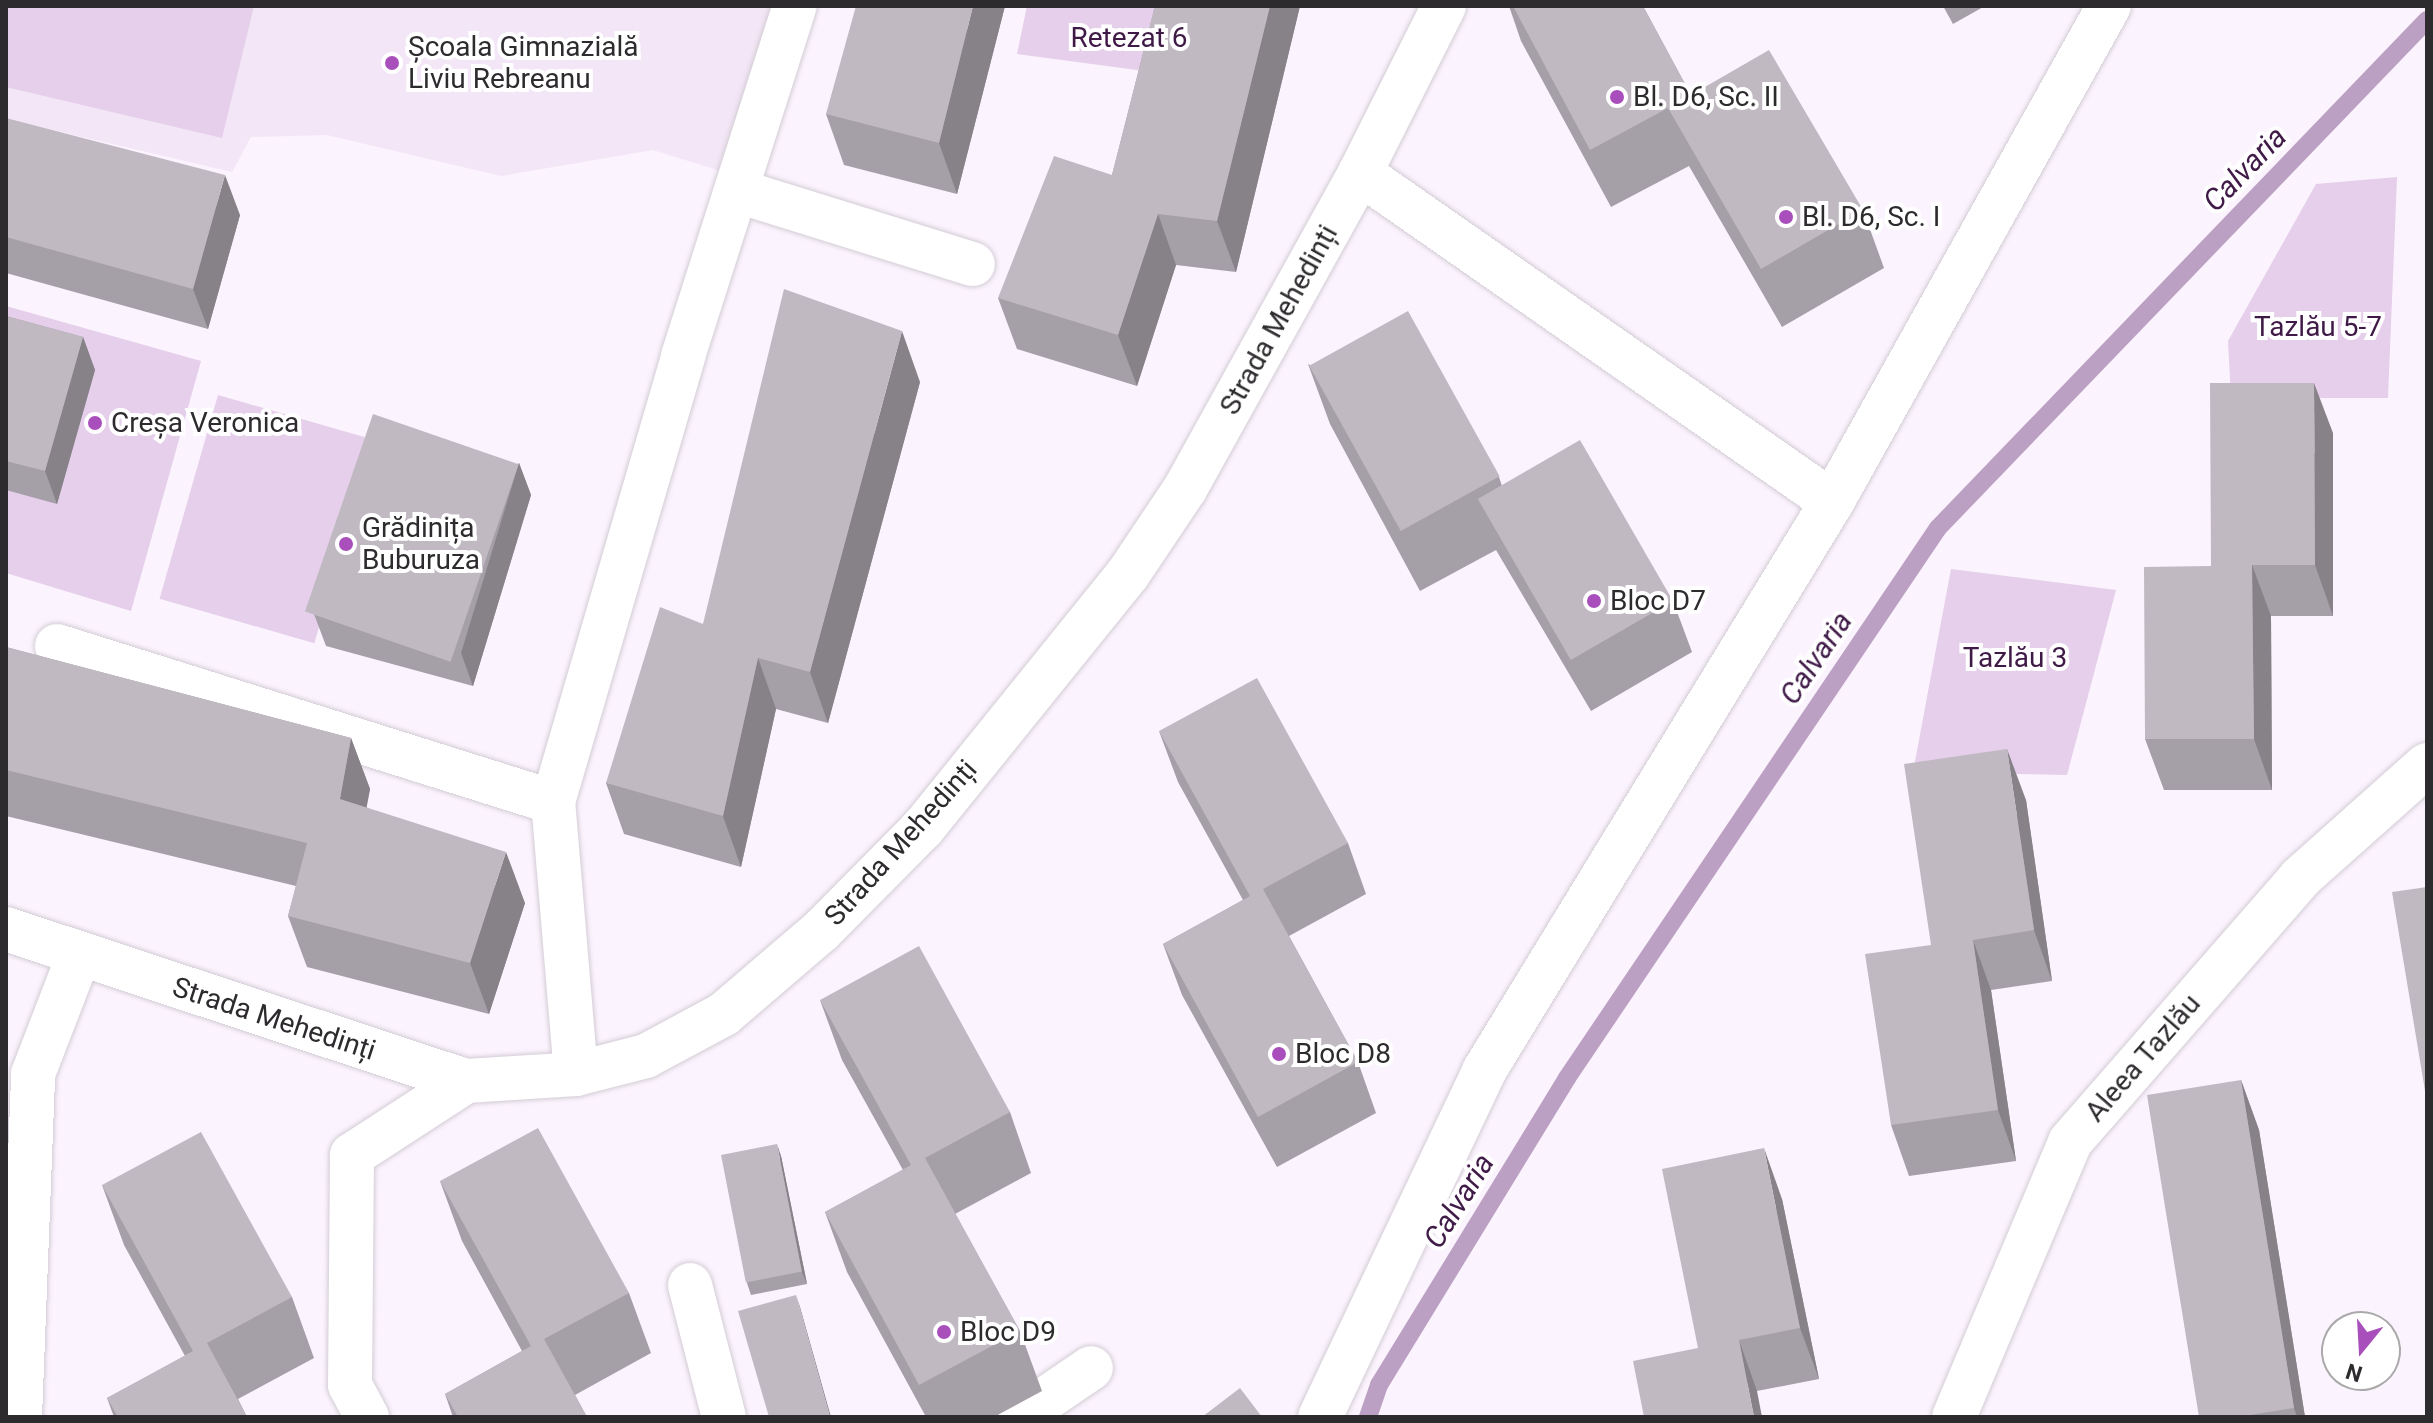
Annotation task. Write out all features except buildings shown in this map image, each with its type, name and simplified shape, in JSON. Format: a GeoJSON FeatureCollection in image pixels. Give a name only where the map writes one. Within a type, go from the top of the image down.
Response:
{"type":"FeatureCollection","features":[{"type":"Feature","properties":{"kind":"street"},"geometry":{"type":"LineString","coordinates":[[576,1074],[553,802],[683,356],[795,6]]}},
{"type":"Feature","properties":{"kind":"street","name":"Strada Mehedinți"},"geometry":{"type":"LineString","coordinates":[[6,929],[466,1081],[576,1074],[646,1056],[724,1014],[821,931],[923,828],[1128,574],[1160,526],[1360,173],[1444,6]]}},
{"type":"Feature","properties":{"kind":"street"},"geometry":{"type":"LineString","coordinates":[[1320,1417],[1484,1071],[1832,502],[2109,6]]}},
{"type":"Feature","properties":{"kind":"street"},"geometry":{"type":"LineString","coordinates":[[1360,173],[1832,502]]}},
{"type":"Feature","properties":{"kind":"street"},"geometry":{"type":"LineString","coordinates":[[738,191],[973,264]]}},
{"type":"Feature","properties":{"kind":"street"},"geometry":{"type":"LineString","coordinates":[[57,646],[553,802]]}},
{"type":"Feature","properties":{"kind":"street","name":"Aleea Tazlău"},"geometry":{"type":"LineString","coordinates":[[1954,1417],[2070,1142],[2300,878],[2427,765]]}},
{"type":"Feature","properties":{"kind":"street"},"geometry":{"type":"LineString","coordinates":[[20,1417],[33,1074],[79,955]]}},
{"type":"Feature","properties":{"kind":"street"},"geometry":{"type":"LineString","coordinates":[[367,1417],[350,1385],[352,1155],[466,1081]]}},
{"type":"Feature","properties":{"kind":"street"},"geometry":{"type":"LineString","coordinates":[[690,1285],[724,1417]]}},
{"type":"Feature","properties":{"kind":"street"},"geometry":{"type":"LineString","coordinates":[[1019,1417],[1091,1368]]}},
{"type":"Feature","properties":{"kind":"shaded area","name":"Școala Gimnazială Liviu Rebreanu"},"geometry":{"type":"Polygon","coordinates":[[[6,6],[795,6],[743,178],[653,150],[501,176],[327,135],[251,137],[232,172],[6,119],[6,6]]]}},
{"type":"Feature","properties":{"kind":"green space"},"geometry":{"type":"Polygon","coordinates":[[[6,6],[254,6],[222,138],[6,87],[6,6]]]}},
{"type":"Feature","properties":{"kind":"green space","name":"Retezat 6"},"geometry":{"type":"Polygon","coordinates":[[[1027,6],[1171,6],[1152,72],[1017,54],[1027,6]]]}},
{"type":"Feature","properties":{"kind":"green space","name":"Tazlău 5-7"},"geometry":{"type":"Polygon","coordinates":[[[2397,177],[2388,398],[2231,398],[2228,341],[2316,184],[2397,177]]]}},
{"type":"Feature","properties":{"kind":"green space","name":"Creșa Veronica"},"geometry":{"type":"Polygon","coordinates":[[[6,306],[201,361],[131,611],[6,573],[6,306]]]}},
{"type":"Feature","properties":{"kind":"green space"},"geometry":{"type":"Polygon","coordinates":[[[218,395],[373,439],[314,643],[160,599],[218,395]]]}},
{"type":"Feature","properties":{"kind":"green space","name":"Tazlău 3"},"geometry":{"type":"Polygon","coordinates":[[[1951,569],[2116,590],[2067,775],[1913,772],[1951,569]]]}},
{"type":"Feature","properties":{"kind":"waterway","name":"Calvaria"},"geometry":{"type":"LineString","coordinates":[[1368,1417],[1379,1385],[1567,1078],[1938,528],[2427,20]]}},
{"type":"Feature","properties":{"kind":"place","name":"Școala Gimnazială Liviu Rebreanu"},"geometry":{"type":"Point","coordinates":[392,63]}},
{"type":"Feature","properties":{"kind":"place","name":"Bl. D6, Sc. II"},"geometry":{"type":"Point","coordinates":[1617,97]}},
{"type":"Feature","properties":{"kind":"place","name":"Bl. D6, Sc. I"},"geometry":{"type":"Point","coordinates":[1786,217]}},
{"type":"Feature","properties":{"kind":"place","name":"Creșa Veronica"},"geometry":{"type":"Point","coordinates":[95,423]}},
{"type":"Feature","properties":{"kind":"place","name":"Grădinița Buburuza"},"geometry":{"type":"Point","coordinates":[346,544]}},
{"type":"Feature","properties":{"kind":"place","name":"Bloc D7"},"geometry":{"type":"Point","coordinates":[1594,601]}},
{"type":"Feature","properties":{"kind":"place","name":"Bloc D8"},"geometry":{"type":"Point","coordinates":[1279,1054]}},
{"type":"Feature","properties":{"kind":"place","name":"Bloc D9"},"geometry":{"type":"Point","coordinates":[944,1332]}}]}
